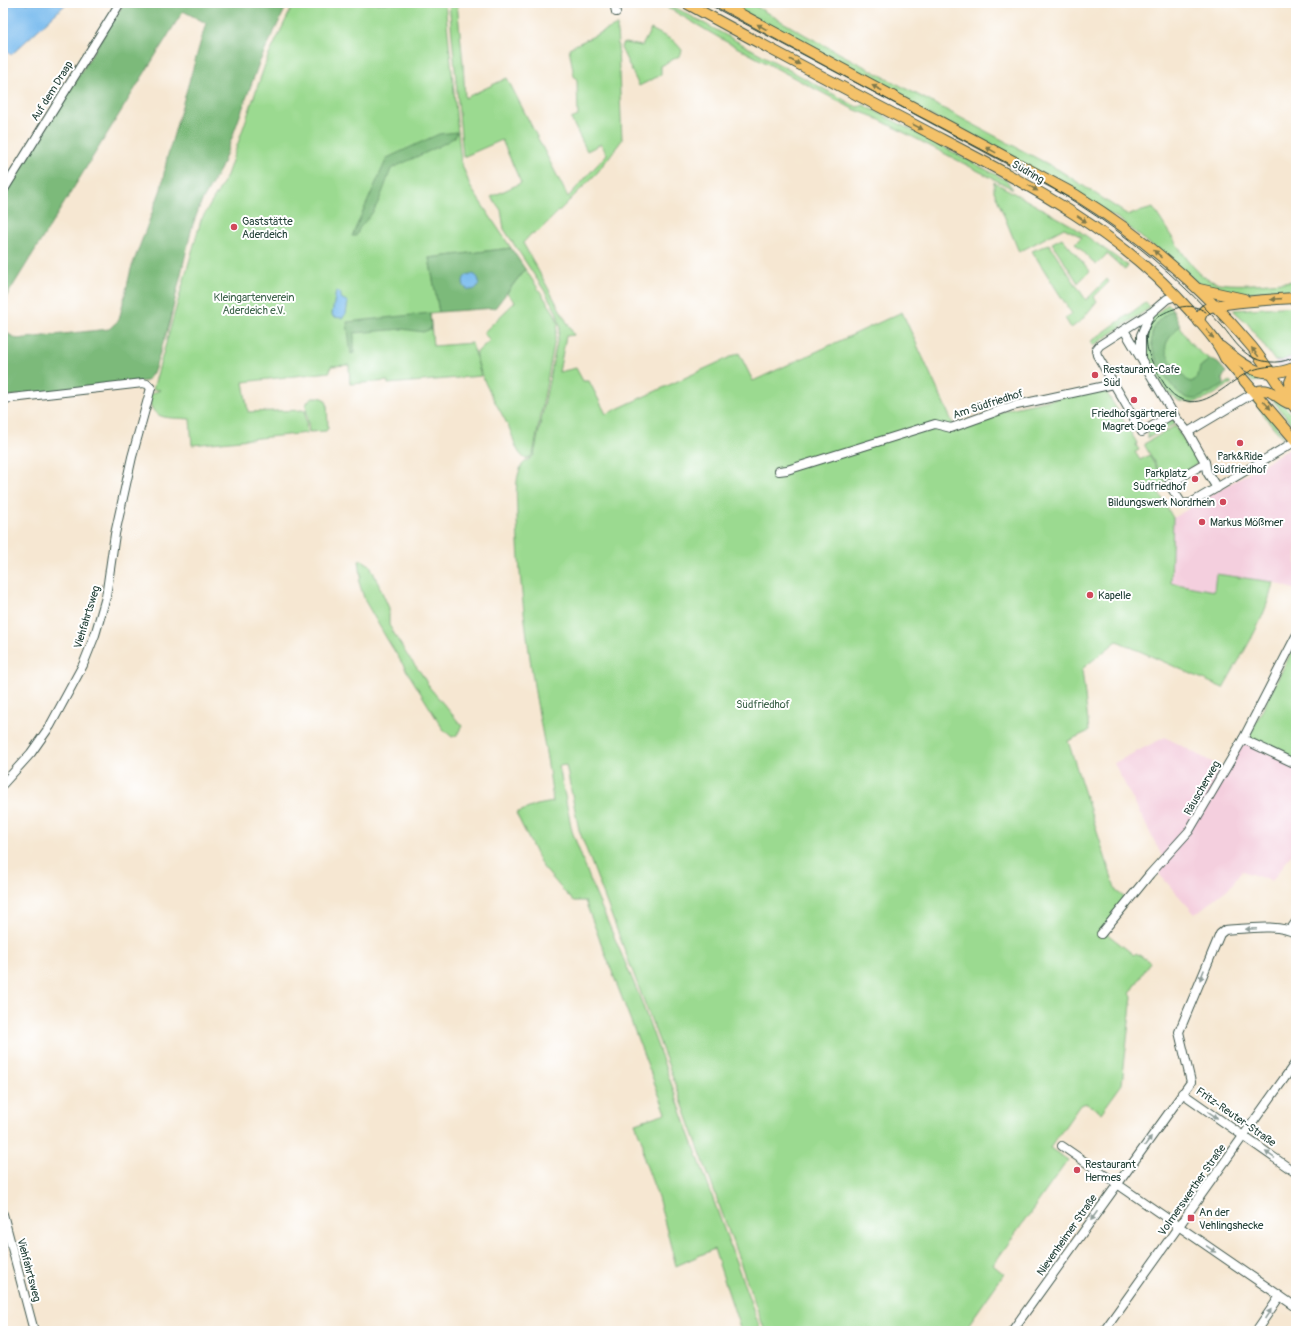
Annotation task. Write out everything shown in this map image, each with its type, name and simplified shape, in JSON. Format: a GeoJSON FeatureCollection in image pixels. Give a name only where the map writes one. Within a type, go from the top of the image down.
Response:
{"type":"FeatureCollection","features":[{"type":"Feature","properties":{"kind":"main road","name":"Südring"},"geometry":{"type":"LineString","coordinates":[[686,3],[1019,180],[1114,241],[1150,271],[1200,322],[1220,345],[1225,358],[1296,441]]}},
{"type":"Feature","properties":{"kind":"main road","name":"Südring"},"geometry":{"type":"LineString","coordinates":[[720,3],[1076,195],[1137,237],[1214,306],[1252,348],[1295,407]]}},
{"type":"Feature","properties":{"kind":"main road"},"geometry":{"type":"LineString","coordinates":[[1195,288],[1214,294],[1256,300]]}},
{"type":"Feature","properties":{"kind":"main road"},"geometry":{"type":"LineString","coordinates":[[1200,322],[1204,310],[1214,306],[1256,300],[1296,298]]}},
{"type":"Feature","properties":{"kind":"main road"},"geometry":{"type":"LineString","coordinates":[[1220,345],[1249,368],[1259,372],[1271,374],[1296,367]]}},
{"type":"Feature","properties":{"kind":"main road"},"geometry":{"type":"LineString","coordinates":[[1295,407],[1290,382],[1296,367]]}},
{"type":"Feature","properties":{"kind":"main road"},"geometry":{"type":"LineString","coordinates":[[1255,392],[1263,390],[1271,391],[1295,407]]}},
{"type":"Feature","properties":{"kind":"main road"},"geometry":{"type":"LineString","coordinates":[[1278,419],[1296,431]]}},
{"type":"Feature","properties":{"kind":"street","name":"Auf dem Draap"},"geometry":{"type":"LineString","coordinates":[[3,191],[120,3]]}},
{"type":"Feature","properties":{"kind":"street"},"geometry":{"type":"LineString","coordinates":[[614,3],[616,12]]}},
{"type":"Feature","properties":{"kind":"street"},"geometry":{"type":"LineString","coordinates":[[1173,414],[1142,432],[1096,350],[1100,345],[1152,312],[1167,299],[1176,296]]}},
{"type":"Feature","properties":{"kind":"street"},"geometry":{"type":"LineString","coordinates":[[1142,359],[1141,334],[1152,312]]}},
{"type":"Feature","properties":{"kind":"street"},"geometry":{"type":"LineString","coordinates":[[1124,330],[1173,414],[1182,427],[1188,432],[1205,463],[1206,470],[1217,488]]}},
{"type":"Feature","properties":{"kind":"street","name":"Viehfahrtsweg"},"geometry":{"type":"LineString","coordinates":[[3,399],[143,383],[150,387],[132,457],[115,534],[106,597],[95,635],[83,665],[50,726],[32,753],[3,784]]}},
{"type":"Feature","properties":{"kind":"street","name":"Am Südfriedhof"},"geometry":{"type":"LineString","coordinates":[[779,471],[834,456],[935,424],[951,428],[1012,406],[1114,384]]}},
{"type":"Feature","properties":{"kind":"street"},"geometry":{"type":"LineString","coordinates":[[1188,432],[1255,392]]}},
{"type":"Feature","properties":{"kind":"street"},"geometry":{"type":"LineString","coordinates":[[1205,463],[1169,484],[1178,500],[1185,505],[1217,488],[1296,441]]}},
{"type":"Feature","properties":{"kind":"street","name":"Räuscherweg"},"geometry":{"type":"LineString","coordinates":[[1101,934],[1150,874],[1189,831],[1243,739],[1296,636]]}},
{"type":"Feature","properties":{"kind":"street"},"geometry":{"type":"LineString","coordinates":[[1243,739],[1296,764]]}},
{"type":"Feature","properties":{"kind":"street"},"geometry":{"type":"LineString","coordinates":[[1293,932],[1296,922]]}},
{"type":"Feature","properties":{"kind":"street","name":"Nievenheimer Straße"},"geometry":{"type":"LineString","coordinates":[[1012,1331],[1190,1082],[1179,1032],[1220,934],[1225,930],[1279,928],[1293,932]]}},
{"type":"Feature","properties":{"kind":"street","name":"Volmerswerther Straße"},"geometry":{"type":"LineString","coordinates":[[1104,1331],[1296,1062]]}},
{"type":"Feature","properties":{"kind":"street","name":"Fritz-Reuter-Straße"},"geometry":{"type":"LineString","coordinates":[[1182,1093],[1296,1173]]}},
{"type":"Feature","properties":{"kind":"street"},"geometry":{"type":"LineString","coordinates":[[1062,1146],[1296,1307]]}},
{"type":"Feature","properties":{"kind":"street","name":"Viehfahrtsweg"},"geometry":{"type":"LineString","coordinates":[[3,1214],[34,1331]]}},
{"type":"Feature","properties":{"kind":"street"},"geometry":{"type":"LineString","coordinates":[[1256,1331],[1280,1296]]}},
{"type":"Feature","properties":{"kind":"shaded area"},"geometry":{"type":"Polygon","coordinates":[[[1296,354],[1296,362],[1290,365],[1278,367],[1275,361],[1283,360],[1296,354]]]}},
{"type":"Feature","properties":{"kind":"shaded area"},"geometry":{"type":"Polygon","coordinates":[[[1288,449],[1296,460],[1296,590],[1273,582],[1216,574],[1214,591],[1171,583],[1173,518],[1288,449]]]}},
{"type":"Feature","properties":{"kind":"shaded area"},"geometry":{"type":"Polygon","coordinates":[[[1165,737],[1223,768],[1246,743],[1296,766],[1296,848],[1272,881],[1242,871],[1230,887],[1195,914],[1159,874],[1163,858],[1114,763],[1165,737]]]}},
{"type":"Feature","properties":{"kind":"green space"},"geometry":{"type":"Polygon","coordinates":[[[124,3],[288,3],[259,63],[221,168],[201,203],[192,227],[169,325],[154,371],[147,381],[3,397],[3,331],[17,339],[109,329],[119,320],[131,269],[161,189],[167,158],[206,23],[183,11],[3,302],[3,197],[124,3]]]}},
{"type":"Feature","properties":{"kind":"green space","name":"Kleingartenverein Aderdeich e.V."},"geometry":{"type":"Polygon","coordinates":[[[294,3],[445,3],[461,162],[471,188],[511,248],[429,258],[439,312],[430,313],[433,346],[472,343],[481,376],[388,384],[388,381],[350,384],[349,365],[331,366],[330,372],[243,382],[248,412],[305,410],[307,433],[192,445],[190,419],[168,418],[157,414],[150,404],[149,395],[160,390],[153,389],[201,220],[226,178],[267,59],[294,3]]]}},
{"type":"Feature","properties":{"kind":"green space","name":"Südfriedhof"},"geometry":{"type":"Polygon","coordinates":[[[449,3],[457,3],[465,98],[507,78],[568,197],[607,154],[601,144],[587,151],[571,119],[578,116],[577,80],[574,76],[569,48],[617,25],[622,140],[597,173],[539,231],[531,234],[523,243],[574,335],[566,336],[559,372],[576,368],[583,381],[589,381],[606,414],[739,353],[753,381],[902,312],[955,428],[1009,409],[1104,388],[1137,443],[1136,445],[1139,450],[1135,452],[1140,460],[1149,455],[1165,483],[1156,488],[1173,518],[1171,583],[1214,591],[1216,574],[1273,582],[1270,596],[1259,624],[1223,688],[1117,641],[1082,669],[1089,731],[1068,741],[1116,891],[1128,900],[1106,933],[1134,955],[1136,953],[1150,962],[1130,994],[1132,996],[1122,1084],[1101,1113],[1087,1103],[1080,1105],[1050,1148],[1068,1160],[993,1265],[1004,1274],[964,1331],[765,1331],[669,1067],[579,830],[566,765],[559,766],[572,831],[594,890],[639,995],[761,1331],[741,1331],[714,1249],[676,1266],[658,1197],[644,1159],[643,1144],[635,1123],[666,1113],[585,901],[574,901],[569,897],[542,866],[516,813],[537,805],[553,802],[533,679],[520,577],[516,491],[517,478],[522,465],[534,455],[560,327],[557,313],[544,290],[504,229],[501,210],[491,197],[521,183],[502,140],[463,157],[449,3]]]}},
{"type":"Feature","properties":{"kind":"green space"},"geometry":{"type":"Polygon","coordinates":[[[660,3],[667,3],[857,107],[864,105],[1006,180],[1013,189],[874,117],[853,109],[723,40],[660,3]]]}},
{"type":"Feature","properties":{"kind":"green space"},"geometry":{"type":"Polygon","coordinates":[[[726,3],[750,3],[807,36],[1059,170],[1128,215],[1153,208],[1185,257],[1207,279],[1225,284],[1296,281],[1296,290],[1235,293],[1202,287],[1119,219],[726,3]]]}},
{"type":"Feature","properties":{"kind":"green space"},"geometry":{"type":"Polygon","coordinates":[[[651,29],[674,41],[682,50],[681,55],[661,66],[661,75],[639,86],[621,48],[622,44],[625,43],[642,46],[651,29]]]}},
{"type":"Feature","properties":{"kind":"green space"},"geometry":{"type":"Polygon","coordinates":[[[457,132],[455,137],[447,142],[391,169],[374,211],[361,226],[356,236],[352,236],[387,158],[439,134],[457,132]]]}},
{"type":"Feature","properties":{"kind":"green space"},"geometry":{"type":"Polygon","coordinates":[[[994,182],[1071,225],[1128,266],[1125,270],[1107,254],[1096,265],[1075,243],[1082,237],[1064,228],[1019,252],[994,191],[994,182]]]}},
{"type":"Feature","properties":{"kind":"green space"},"geometry":{"type":"Polygon","coordinates":[[[1062,238],[1090,271],[1078,283],[1052,243],[1062,238]]]}},
{"type":"Feature","properties":{"kind":"green space"},"geometry":{"type":"Polygon","coordinates":[[[1049,244],[1086,300],[1107,279],[1109,282],[1094,297],[1097,301],[1081,321],[1071,328],[1065,318],[1072,314],[1032,251],[1049,244]]]}},
{"type":"Feature","properties":{"kind":"green space"},"geometry":{"type":"Polygon","coordinates":[[[511,248],[525,269],[495,308],[439,312],[429,258],[511,248]]]}},
{"type":"Feature","properties":{"kind":"green space"},"geometry":{"type":"Polygon","coordinates":[[[525,269],[555,314],[558,323],[533,455],[526,459],[520,454],[510,430],[485,383],[478,364],[476,353],[490,340],[483,333],[515,302],[507,293],[525,269]]]}},
{"type":"Feature","properties":{"kind":"green space"},"geometry":{"type":"Polygon","coordinates":[[[1146,302],[1150,308],[1093,346],[1090,342],[1146,302]]]}},
{"type":"Feature","properties":{"kind":"green space"},"geometry":{"type":"Polygon","coordinates":[[[1168,304],[1173,310],[1161,318],[1155,327],[1152,338],[1156,360],[1169,382],[1177,391],[1223,386],[1230,381],[1232,383],[1208,398],[1193,403],[1179,401],[1165,390],[1145,356],[1144,336],[1151,318],[1168,304]]]}},
{"type":"Feature","properties":{"kind":"green space"},"geometry":{"type":"Polygon","coordinates":[[[1296,306],[1296,354],[1283,360],[1275,361],[1248,324],[1233,310],[1296,306]]]}},
{"type":"Feature","properties":{"kind":"green space"},"geometry":{"type":"Polygon","coordinates":[[[1173,310],[1180,325],[1167,342],[1166,351],[1171,361],[1185,378],[1190,382],[1195,380],[1198,377],[1200,367],[1210,359],[1218,363],[1226,372],[1222,379],[1224,382],[1223,386],[1197,399],[1191,399],[1181,395],[1173,387],[1154,355],[1152,346],[1153,330],[1163,316],[1173,310]]]}},
{"type":"Feature","properties":{"kind":"green space"},"geometry":{"type":"Polygon","coordinates":[[[430,313],[431,329],[423,332],[402,329],[354,333],[354,353],[351,354],[347,322],[430,313]]]}},
{"type":"Feature","properties":{"kind":"green space"},"geometry":{"type":"Polygon","coordinates":[[[1180,325],[1192,345],[1210,359],[1200,367],[1197,378],[1190,382],[1185,380],[1168,358],[1165,348],[1167,342],[1180,325]]]}},
{"type":"Feature","properties":{"kind":"green space"},"geometry":{"type":"Polygon","coordinates":[[[1251,373],[1268,377],[1270,380],[1253,382],[1246,375],[1251,373]]]}},
{"type":"Feature","properties":{"kind":"green space"},"geometry":{"type":"Polygon","coordinates":[[[1270,396],[1283,405],[1290,413],[1296,427],[1292,425],[1270,396]]]}},
{"type":"Feature","properties":{"kind":"green space"},"geometry":{"type":"Polygon","coordinates":[[[313,397],[323,398],[327,403],[328,428],[326,431],[309,432],[306,405],[313,397]]]}},
{"type":"Feature","properties":{"kind":"green space"},"geometry":{"type":"Polygon","coordinates":[[[1251,398],[1254,398],[1274,422],[1287,442],[1274,428],[1251,398]]]}},
{"type":"Feature","properties":{"kind":"green space"},"geometry":{"type":"Polygon","coordinates":[[[1168,419],[1173,419],[1176,423],[1148,438],[1148,432],[1168,419]]]}},
{"type":"Feature","properties":{"kind":"green space"},"geometry":{"type":"Polygon","coordinates":[[[1175,426],[1198,463],[1166,483],[1144,444],[1175,426]]]}},
{"type":"Feature","properties":{"kind":"green space"},"geometry":{"type":"Polygon","coordinates":[[[362,560],[370,565],[389,608],[389,625],[407,655],[430,688],[462,726],[457,735],[452,737],[443,729],[365,601],[359,582],[361,576],[359,561],[362,560]]]}},
{"type":"Feature","properties":{"kind":"green space"},"geometry":{"type":"Polygon","coordinates":[[[1296,643],[1296,763],[1248,738],[1296,643]]]}},
{"type":"Feature","properties":{"kind":"water"},"geometry":{"type":"Polygon","coordinates":[[[3,3],[67,3],[11,55],[3,47],[3,3]]]}},
{"type":"Feature","properties":{"kind":"water"},"geometry":{"type":"Polygon","coordinates":[[[471,274],[477,276],[479,282],[477,288],[471,290],[465,288],[463,282],[465,276],[471,274]]]}},
{"type":"Feature","properties":{"kind":"water"},"geometry":{"type":"Polygon","coordinates":[[[336,291],[341,294],[341,298],[348,302],[346,314],[342,318],[333,317],[332,314],[336,291]]]}},
{"type":"Feature","properties":{"kind":"tram line"},"geometry":{"type":"LineString","coordinates":[[706,3],[1039,180],[1097,216],[1151,257],[1168,272],[1223,327],[1240,348],[1252,357],[1263,361],[1280,362],[1296,356]]}},
{"type":"Feature","properties":{"kind":"tram line"},"geometry":{"type":"LineString","coordinates":[[1206,312],[1194,307],[1186,306],[1174,309],[1162,314],[1149,328],[1147,336],[1149,355],[1167,388],[1173,395],[1187,401],[1195,402],[1203,400],[1250,371],[1273,366]]}},
{"type":"Feature","properties":{"kind":"place","name":"Gaststätte Aderdeich"},"geometry":{"type":"Point","coordinates":[234,227]}},
{"type":"Feature","properties":{"kind":"place","name":"Restaurant-Cafe Süd"},"geometry":{"type":"Point","coordinates":[1095,375]}},
{"type":"Feature","properties":{"kind":"place","name":"Friedhofsgärtnerei Magret Doege"},"geometry":{"type":"Point","coordinates":[1134,400]}},
{"type":"Feature","properties":{"kind":"place","name":"Park&Ride Südfriedhof"},"geometry":{"type":"Point","coordinates":[1240,443]}},
{"type":"Feature","properties":{"kind":"place","name":"Parkplatz Südfriedhof"},"geometry":{"type":"Point","coordinates":[1195,479]}},
{"type":"Feature","properties":{"kind":"place","name":"Bildungswerk Nordrhein"},"geometry":{"type":"Point","coordinates":[1223,502]}},
{"type":"Feature","properties":{"kind":"place","name":"Markus Mößmer"},"geometry":{"type":"Point","coordinates":[1202,522]}},
{"type":"Feature","properties":{"kind":"place","name":"Kapelle"},"geometry":{"type":"Point","coordinates":[1090,595]}},
{"type":"Feature","properties":{"kind":"place","name":"Restaurant Hermes"},"geometry":{"type":"Point","coordinates":[1077,1170]}},
{"type":"Feature","properties":{"kind":"place","name":"An der Vehlingshecke"},"geometry":{"type":"Point","coordinates":[1191,1218]}}]}
